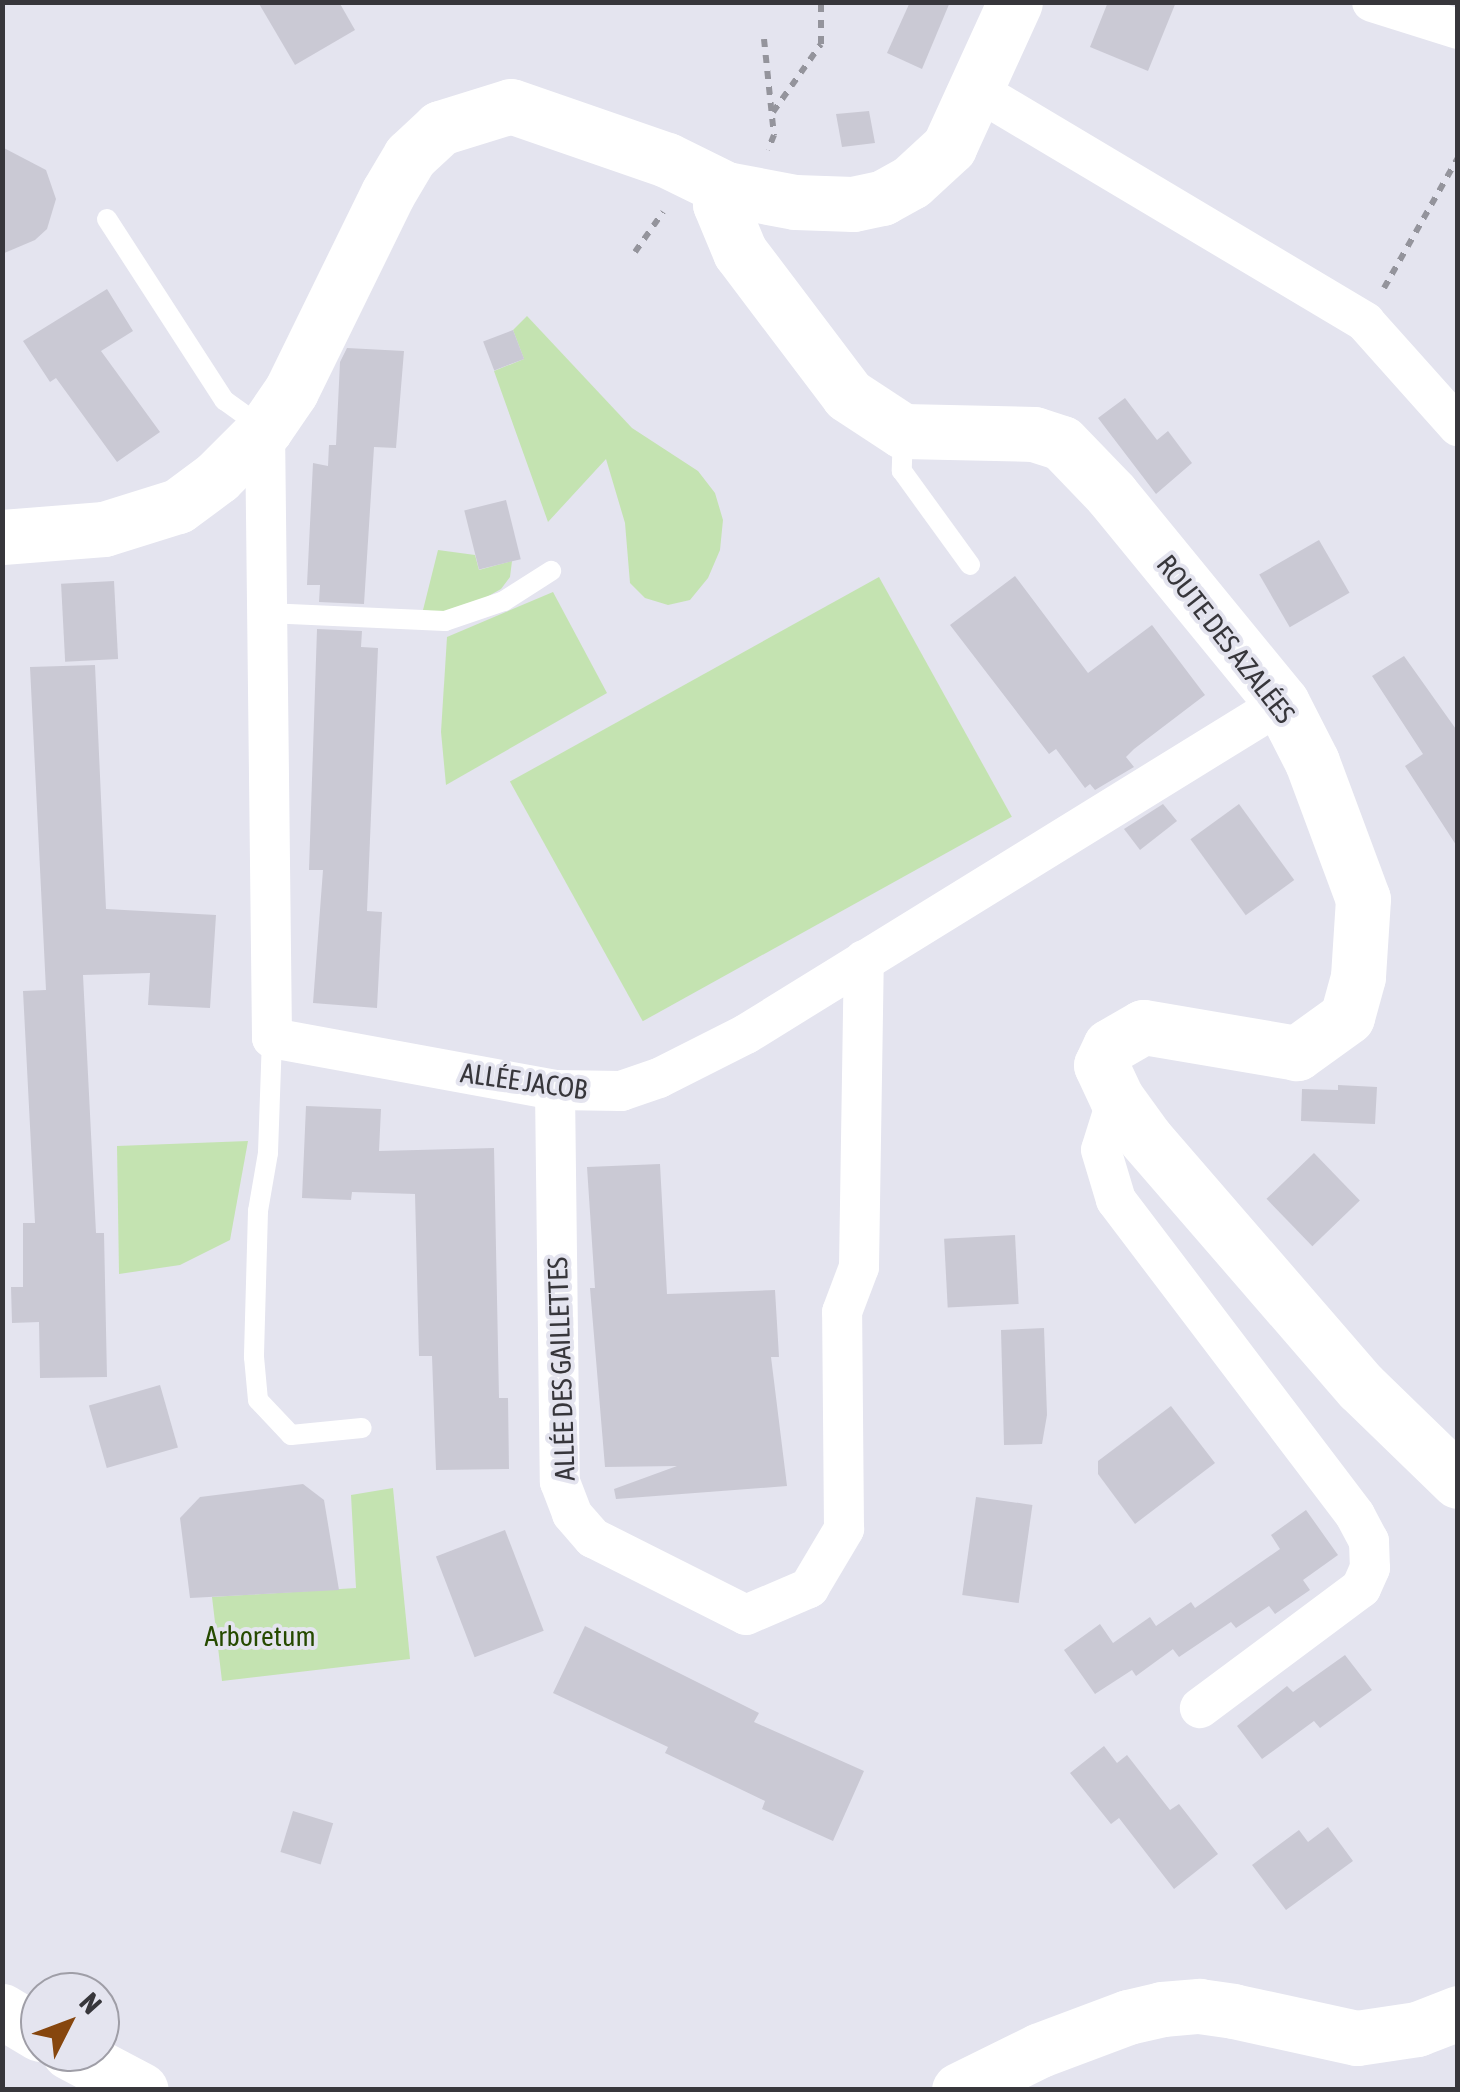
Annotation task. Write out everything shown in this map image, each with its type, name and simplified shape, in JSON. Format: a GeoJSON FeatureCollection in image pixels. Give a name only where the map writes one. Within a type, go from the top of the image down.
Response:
{"type":"FeatureCollection","features":[{"type":"Feature","properties":{"kind":"main road"},"geometry":{"type":"LineString","coordinates":[[2,536],[104,529],[178,506],[217,478],[265,429],[291,391],[388,193],[410,156],[440,128],[511,106],[608,139],[745,173],[795,202],[853,204],[882,198],[910,182],[949,147],[978,90],[1014,2]]}},
{"type":"Feature","properties":{"kind":"main road"},"geometry":{"type":"LineString","coordinates":[[745,173],[720,204],[740,252],[848,396],[903,431]]}},
{"type":"Feature","properties":{"kind":"main road","name":"ROUTE DES AZALÉES"},"geometry":{"type":"LineString","coordinates":[[903,431],[1034,434],[1062,443],[1111,494],[1282,703],[1312,762],[1363,900],[1358,976],[1347,1017],[1297,1052],[1143,1027],[1110,1046],[1101,1064],[1117,1099],[1146,1140],[1361,1387],[1458,1482]]}},
{"type":"Feature","properties":{"kind":"main road"},"geometry":{"type":"LineString","coordinates":[[958,2090],[1040,2050],[1162,2009],[1199,2006],[1233,2011],[1358,2038],[1417,2028],[1458,2012]]}},
{"type":"Feature","properties":{"kind":"main road"},"geometry":{"type":"LineString","coordinates":[[107,2072],[142,2090]]}},
{"type":"Feature","properties":{"kind":"street"},"geometry":{"type":"LineString","coordinates":[[1372,2],[1458,29]]}},
{"type":"Feature","properties":{"kind":"street"},"geometry":{"type":"LineString","coordinates":[[978,90],[1364,322],[1458,426]]}},
{"type":"Feature","properties":{"kind":"street"},"geometry":{"type":"LineString","coordinates":[[265,429],[272,1038]]}},
{"type":"Feature","properties":{"kind":"street","name":"ALLÉE JACOB"},"geometry":{"type":"LineString","coordinates":[[272,1038],[555,1090],[622,1091],[659,1078],[746,1034],[1282,703]]}},
{"type":"Feature","properties":{"kind":"street","name":"ALLÉE DES GAILLETTES"},"geometry":{"type":"LineString","coordinates":[[555,1090],[560,1482],[572,1514],[592,1538],[746,1614],[809,1588],[844,1530],[842,1312],[859,1267],[864,960]]}},
{"type":"Feature","properties":{"kind":"street"},"geometry":{"type":"LineString","coordinates":[[1117,1099],[1101,1150],[1116,1200],[1354,1515],[1368,1541],[1370,1568],[1361,1588],[1200,1708]]}},
{"type":"Feature","properties":{"kind":"lane"},"geometry":{"type":"LineString","coordinates":[[107,220],[224,400],[265,429]]}},
{"type":"Feature","properties":{"kind":"lane"},"geometry":{"type":"LineString","coordinates":[[903,431],[902,470],[970,565]]}},
{"type":"Feature","properties":{"kind":"lane"},"geometry":{"type":"LineString","coordinates":[[266,613],[445,621],[504,601],[551,571]]}},
{"type":"Feature","properties":{"kind":"lane"},"geometry":{"type":"LineString","coordinates":[[272,1038],[268,1153],[257,1228],[254,1357],[258,1400],[290,1435],[362,1428]]}},
{"type":"Feature","properties":{"kind":"path"},"geometry":{"type":"LineString","coordinates":[[773,113],[821,44],[821,2]]}},
{"type":"Feature","properties":{"kind":"path"},"geometry":{"type":"LineString","coordinates":[[745,173],[774,134],[764,38]]}},
{"type":"Feature","properties":{"kind":"path"},"geometry":{"type":"LineString","coordinates":[[1364,322],[1458,158]]}},
{"type":"Feature","properties":{"kind":"green space"},"geometry":{"type":"Polygon","coordinates":[[[527,316],[632,428],[698,471],[715,493],[723,520],[720,550],[708,578],[690,600],[668,605],[645,598],[630,583],[625,523],[606,459],[548,522],[494,371],[524,359],[513,330],[527,316]]]}},
{"type":"Feature","properties":{"kind":"green space"},"geometry":{"type":"Polygon","coordinates":[[[438,550],[475,555],[479,570],[512,561],[510,577],[501,589],[476,603],[446,613],[423,610],[438,550]]]}},
{"type":"Feature","properties":{"kind":"green space"},"geometry":{"type":"Polygon","coordinates":[[[879,577],[1012,817],[643,1021],[510,782],[879,577]]]}},
{"type":"Feature","properties":{"kind":"green space"},"geometry":{"type":"Polygon","coordinates":[[[553,592],[607,693],[446,785],[441,732],[447,637],[553,592]]]}},
{"type":"Feature","properties":{"kind":"green space"},"geometry":{"type":"Polygon","coordinates":[[[248,1141],[230,1240],[180,1265],[119,1274],[117,1146],[248,1141]]]}},
{"type":"Feature","properties":{"kind":"green space","name":"Arboretum"},"geometry":{"type":"Polygon","coordinates":[[[393,1488],[410,1659],[222,1681],[212,1597],[356,1588],[351,1495],[393,1488]]]}},
{"type":"Feature","properties":{"kind":"building"},"geometry":{"type":"Polygon","coordinates":[[[258,2],[339,2],[355,30],[295,65],[258,2]]]}},
{"type":"Feature","properties":{"kind":"building"},"geometry":{"type":"Polygon","coordinates":[[[910,2],[950,2],[922,69],[887,53],[910,2]]]}},
{"type":"Feature","properties":{"kind":"building"},"geometry":{"type":"Polygon","coordinates":[[[1108,2],[1176,2],[1148,71],[1090,47],[1108,2]]]}},
{"type":"Feature","properties":{"kind":"building"},"geometry":{"type":"Polygon","coordinates":[[[869,111],[875,143],[842,147],[836,114],[869,111]]]}},
{"type":"Feature","properties":{"kind":"building"},"geometry":{"type":"Polygon","coordinates":[[[2,147],[46,170],[56,199],[47,229],[35,240],[2,254],[2,147]]]}},
{"type":"Feature","properties":{"kind":"building"},"geometry":{"type":"Polygon","coordinates":[[[107,289],[133,331],[101,351],[160,432],[117,462],[56,378],[50,382],[23,341],[107,289]]]}},
{"type":"Feature","properties":{"kind":"building"},"geometry":{"type":"Polygon","coordinates":[[[513,330],[524,359],[494,370],[483,341],[513,330]]]}},
{"type":"Feature","properties":{"kind":"building"},"geometry":{"type":"Polygon","coordinates":[[[347,348],[404,351],[396,448],[374,447],[364,604],[319,602],[320,585],[307,585],[313,463],[328,466],[329,445],[336,445],[340,362],[347,348]]]}},
{"type":"Feature","properties":{"kind":"building"},"geometry":{"type":"Polygon","coordinates":[[[1125,398],[1157,440],[1168,431],[1192,463],[1156,494],[1098,418],[1125,398]]]}},
{"type":"Feature","properties":{"kind":"building"},"geometry":{"type":"Polygon","coordinates":[[[506,500],[521,559],[479,570],[464,510],[506,500]]]}},
{"type":"Feature","properties":{"kind":"building"},"geometry":{"type":"Polygon","coordinates":[[[1319,540],[1350,593],[1290,627],[1259,574],[1319,540]]]}},
{"type":"Feature","properties":{"kind":"building"},"geometry":{"type":"Polygon","coordinates":[[[1015,576],[1088,673],[1152,625],[1205,695],[1126,757],[1134,767],[1095,790],[1090,784],[1085,788],[1056,749],[1049,754],[950,625],[1015,576]]]}},
{"type":"Feature","properties":{"kind":"building"},"geometry":{"type":"Polygon","coordinates":[[[114,581],[118,659],[65,662],[61,584],[114,581]]]}},
{"type":"Feature","properties":{"kind":"building"},"geometry":{"type":"Polygon","coordinates":[[[317,629],[362,631],[361,647],[378,648],[367,911],[382,912],[377,1008],[313,1003],[323,870],[309,870],[317,629]]]}},
{"type":"Feature","properties":{"kind":"building"},"geometry":{"type":"Polygon","coordinates":[[[1404,656],[1458,732],[1458,848],[1405,766],[1423,754],[1372,676],[1404,656]]]}},
{"type":"Feature","properties":{"kind":"building"},"geometry":{"type":"Polygon","coordinates":[[[95,665],[106,909],[216,915],[210,1008],[148,1005],[150,973],[83,975],[96,1233],[104,1233],[107,1377],[40,1378],[39,1322],[12,1323],[11,1287],[23,1287],[23,1223],[35,1223],[23,991],[46,990],[30,667],[95,665]]]}},
{"type":"Feature","properties":{"kind":"building"},"geometry":{"type":"Polygon","coordinates":[[[1163,804],[1177,821],[1140,850],[1124,829],[1163,804]]]}},
{"type":"Feature","properties":{"kind":"building"},"geometry":{"type":"Polygon","coordinates":[[[1239,804],[1294,880],[1246,915],[1190,839],[1239,804]]]}},
{"type":"Feature","properties":{"kind":"building"},"geometry":{"type":"Polygon","coordinates":[[[1338,1085],[1377,1087],[1375,1124],[1301,1121],[1302,1089],[1338,1090],[1338,1085]]]}},
{"type":"Feature","properties":{"kind":"building"},"geometry":{"type":"Polygon","coordinates":[[[306,1106],[381,1109],[379,1151],[494,1148],[499,1398],[508,1398],[509,1469],[436,1470],[432,1356],[419,1356],[415,1194],[352,1192],[351,1200],[302,1198],[306,1106]]]}},
{"type":"Feature","properties":{"kind":"building"},"geometry":{"type":"Polygon","coordinates":[[[1314,1153],[1360,1200],[1312,1246],[1267,1199],[1314,1153]]]}},
{"type":"Feature","properties":{"kind":"building"},"geometry":{"type":"Polygon","coordinates":[[[660,1164],[667,1294],[775,1290],[779,1357],[771,1357],[787,1486],[616,1499],[614,1489],[677,1466],[605,1467],[590,1288],[595,1288],[587,1167],[660,1164]]]}},
{"type":"Feature","properties":{"kind":"building"},"geometry":{"type":"Polygon","coordinates":[[[1015,1235],[1019,1304],[948,1308],[944,1239],[1015,1235]]]}},
{"type":"Feature","properties":{"kind":"building"},"geometry":{"type":"Polygon","coordinates":[[[1044,1328],[1047,1415],[1042,1444],[1004,1445],[1001,1330],[1044,1328]]]}},
{"type":"Feature","properties":{"kind":"building"},"geometry":{"type":"Polygon","coordinates":[[[160,1385],[178,1447],[107,1468],[89,1405],[160,1385]]]}},
{"type":"Feature","properties":{"kind":"building"},"geometry":{"type":"Polygon","coordinates":[[[1171,1406],[1215,1463],[1135,1524],[1098,1474],[1098,1461],[1171,1406]]]}},
{"type":"Feature","properties":{"kind":"building"},"geometry":{"type":"Polygon","coordinates":[[[303,1484],[324,1500],[339,1590],[190,1598],[180,1518],[200,1497],[303,1484]]]}},
{"type":"Feature","properties":{"kind":"building"},"geometry":{"type":"Polygon","coordinates":[[[976,1497],[1032,1505],[1019,1603],[962,1595],[976,1497]]]}},
{"type":"Feature","properties":{"kind":"building"},"geometry":{"type":"Polygon","coordinates":[[[1306,1510],[1338,1555],[1303,1580],[1310,1590],[1275,1614],[1269,1606],[1236,1628],[1231,1622],[1179,1657],[1173,1649],[1136,1676],[1132,1670],[1095,1694],[1064,1650],[1100,1624],[1113,1643],[1150,1617],[1156,1626],[1191,1602],[1195,1608],[1280,1549],[1271,1535],[1306,1510]]]}},
{"type":"Feature","properties":{"kind":"building"},"geometry":{"type":"Polygon","coordinates":[[[505,1530],[544,1631],[475,1657],[436,1557],[505,1530]]]}},
{"type":"Feature","properties":{"kind":"building"},"geometry":{"type":"Polygon","coordinates":[[[585,1626],[759,1713],[754,1722],[864,1771],[833,1841],[762,1809],[765,1801],[665,1753],[668,1747],[553,1693],[585,1626]]]}},
{"type":"Feature","properties":{"kind":"building"},"geometry":{"type":"Polygon","coordinates":[[[1345,1655],[1372,1690],[1320,1728],[1314,1721],[1262,1759],[1237,1726],[1287,1686],[1293,1692],[1345,1655]]]}},
{"type":"Feature","properties":{"kind":"building"},"geometry":{"type":"Polygon","coordinates":[[[1104,1746],[1117,1763],[1127,1755],[1170,1810],[1179,1804],[1218,1854],[1174,1889],[1119,1818],[1111,1824],[1070,1773],[1104,1746]]]}},
{"type":"Feature","properties":{"kind":"building"},"geometry":{"type":"Polygon","coordinates":[[[293,1811],[333,1823],[321,1864],[280,1852],[293,1811]]]}},
{"type":"Feature","properties":{"kind":"building"},"geometry":{"type":"Polygon","coordinates":[[[1328,1827],[1353,1861],[1286,1910],[1252,1865],[1299,1830],[1308,1842],[1328,1827]]]}}]}
